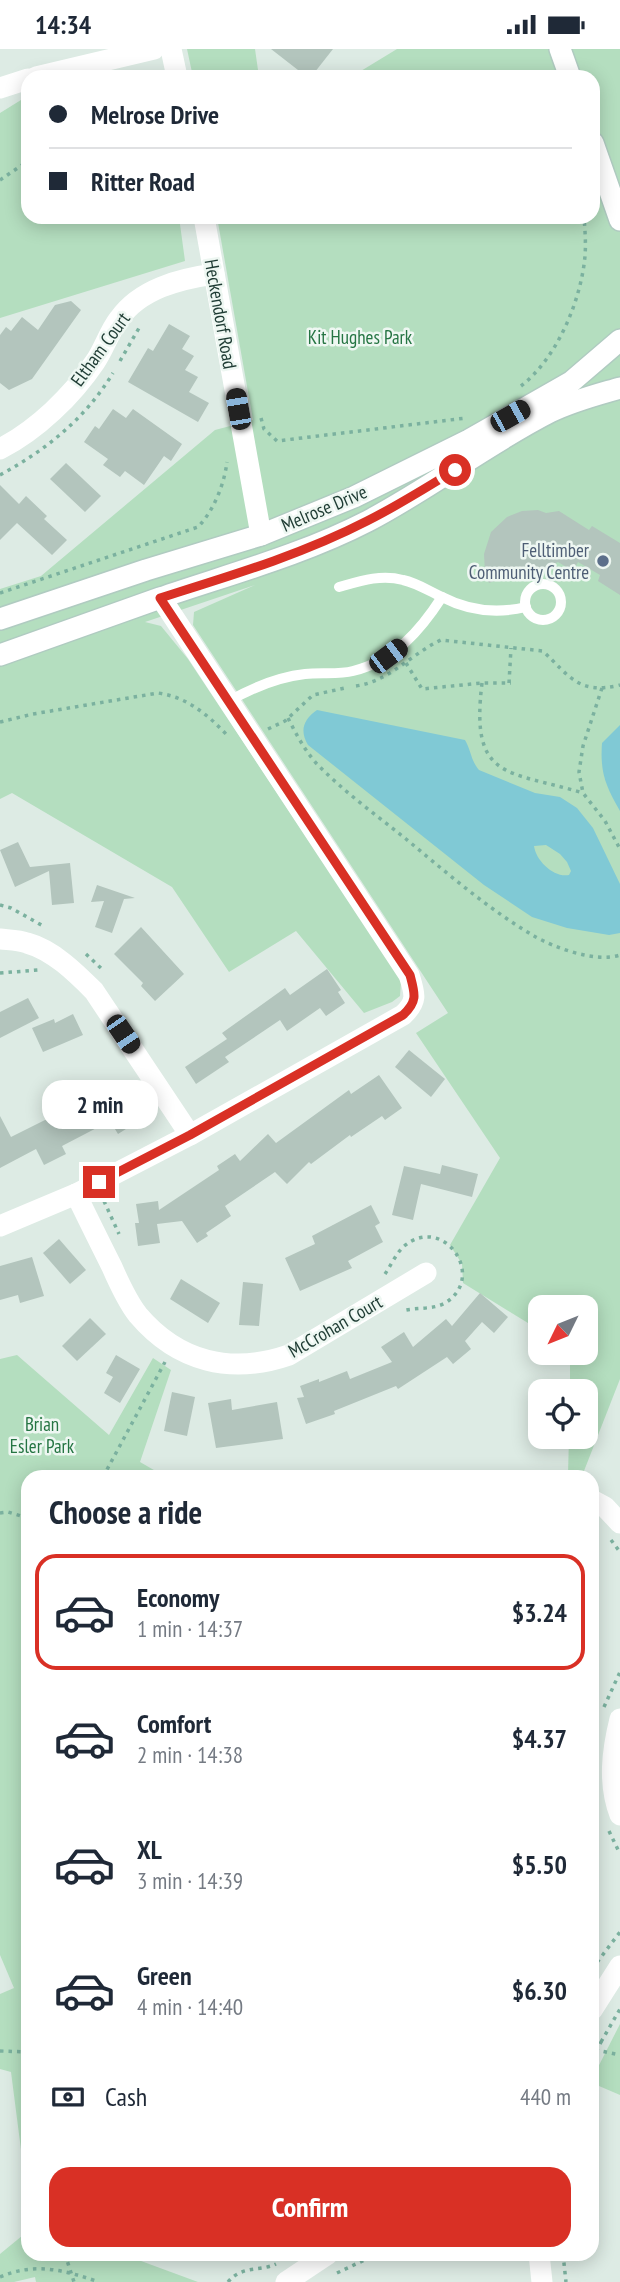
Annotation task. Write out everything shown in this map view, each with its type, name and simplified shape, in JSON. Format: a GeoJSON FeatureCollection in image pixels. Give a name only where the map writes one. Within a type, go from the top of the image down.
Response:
{"type":"FeatureCollection","features":[{"type":"Feature","properties":{"kind":"street"},"geometry":{"type":"LineString","coordinates":[[66,70],[154,49]]}},
{"type":"Feature","properties":{"kind":"street"},"geometry":{"type":"LineString","coordinates":[[171,49],[176,70]]}},
{"type":"Feature","properties":{"kind":"street"},"geometry":{"type":"LineString","coordinates":[[560,49],[568,70]]}},
{"type":"Feature","properties":{"kind":"street"},"geometry":{"type":"LineString","coordinates":[[0,88],[21,81]]}},
{"type":"Feature","properties":{"kind":"street"},"geometry":{"type":"LineString","coordinates":[[600,163],[620,219]]}},
{"type":"Feature","properties":{"kind":"street","name":"Heckendorf Road"},"geometry":{"type":"LineString","coordinates":[[205,224],[261,534],[269,563]]}},
{"type":"Feature","properties":{"kind":"street","name":"Eltham Court"},"geometry":{"type":"LineString","coordinates":[[0,449],[58,406],[95,362],[119,319],[132,306],[169,283],[214,274]]}},
{"type":"Feature","properties":{"kind":"street","name":"Melrose Drive"},"geometry":{"type":"LineString","coordinates":[[0,619],[261,534],[354,497],[469,440],[580,376],[620,340]]}},
{"type":"Feature","properties":{"kind":"street","name":"Melrose Drive"},"geometry":{"type":"LineString","coordinates":[[0,655],[160,598],[269,563],[367,521],[550,412],[582,398],[620,388]]}},
{"type":"Feature","properties":{"kind":"street"},"geometry":{"type":"LineString","coordinates":[[0,1226],[76,1194],[190,1135],[403,1015],[412,1006],[415,992],[410,975],[160,598],[146,570]]}},
{"type":"Feature","properties":{"kind":"street"},"geometry":{"type":"LineString","coordinates":[[0,939],[29,943],[50,954],[76,973],[94,991],[190,1135]]}},
{"type":"Feature","properties":{"kind":"street","name":"McCrohan Court"},"geometry":{"type":"LineString","coordinates":[[76,1194],[122,1290],[136,1313],[154,1331],[167,1358],[197,1358],[244,1366],[289,1355],[426,1273]]}},
{"type":"Feature","properties":{"kind":"street"},"geometry":{"type":"LineString","coordinates":[[599,1504],[620,1523]]}},
{"type":"Feature","properties":{"kind":"street"},"geometry":{"type":"LineString","coordinates":[[620,1719],[611,1777],[620,1815]]}},
{"type":"Feature","properties":{"kind":"street"},"geometry":{"type":"LineString","coordinates":[[599,1999],[620,1966]]}},
{"type":"Feature","properties":{"kind":"street"},"geometry":{"type":"LineString","coordinates":[[286,2282],[318,2261]]}},
{"type":"Feature","properties":{"kind":"street"},"geometry":{"type":"LineString","coordinates":[[539,2261],[542,2282]]}},
{"type":"Feature","properties":{"kind":"lane"},"geometry":{"type":"LineString","coordinates":[[339,587],[383,577],[402,579],[463,607],[507,612],[526,607]]}},
{"type":"Feature","properties":{"kind":"lane"},"geometry":{"type":"LineString","coordinates":[[229,701],[288,677],[350,672],[369,666],[388,656],[424,626],[442,597]]}},
{"type":"Feature","properties":{"kind":"path"},"geometry":{"type":"LineString","coordinates":[[0,180],[21,166]]}},
{"type":"Feature","properties":{"kind":"path"},"geometry":{"type":"LineString","coordinates":[[513,391],[540,368],[566,329],[585,256],[584,224]]}},
{"type":"Feature","properties":{"kind":"path"},"geometry":{"type":"LineString","coordinates":[[260,417],[264,429],[277,441],[463,419],[472,415]]}},
{"type":"Feature","properties":{"kind":"path"},"geometry":{"type":"LineString","coordinates":[[0,593],[198,527],[207,517],[216,499],[224,479],[228,455]]}},
{"type":"Feature","properties":{"kind":"path"},"geometry":{"type":"LineString","coordinates":[[253,737],[288,718],[313,695],[372,683],[441,640],[543,651],[566,676],[579,685],[602,688],[620,685]]}},
{"type":"Feature","properties":{"kind":"path"},"geometry":{"type":"LineString","coordinates":[[407,663],[422,689],[510,683],[511,648]]}},
{"type":"Feature","properties":{"kind":"path"},"geometry":{"type":"LineString","coordinates":[[482,683],[478,721],[482,745],[488,755],[503,770],[525,779],[583,793]]}},
{"type":"Feature","properties":{"kind":"path"},"geometry":{"type":"LineString","coordinates":[[602,688],[583,746],[579,772],[583,793],[605,821],[620,849]]}},
{"type":"Feature","properties":{"kind":"path"},"geometry":{"type":"LineString","coordinates":[[0,722],[158,693],[174,695],[189,702],[226,734]]}},
{"type":"Feature","properties":{"kind":"path"},"geometry":{"type":"LineString","coordinates":[[288,718],[302,744],[317,763],[401,836],[500,913],[536,937],[568,950],[596,958],[620,955]]}},
{"type":"Feature","properties":{"kind":"path"},"geometry":{"type":"LineString","coordinates":[[0,972],[42,970]]}},
{"type":"Feature","properties":{"kind":"path"},"geometry":{"type":"LineString","coordinates":[[104,1201],[121,1239]]}},
{"type":"Feature","properties":{"kind":"path"},"geometry":{"type":"LineString","coordinates":[[379,1279],[401,1250],[421,1237],[436,1238],[447,1243],[460,1260],[463,1276],[452,1298],[439,1306],[410,1309],[396,1314]]}},
{"type":"Feature","properties":{"kind":"path"},"geometry":{"type":"LineString","coordinates":[[107,1470],[167,1358]]}},
{"type":"Feature","properties":{"kind":"path"},"geometry":{"type":"LineString","coordinates":[[0,1513],[21,1516]]}},
{"type":"Feature","properties":{"kind":"path"},"geometry":{"type":"LineString","coordinates":[[599,1960],[620,1932]]}},
{"type":"Feature","properties":{"kind":"path"},"geometry":{"type":"LineString","coordinates":[[599,2046],[620,2009]]}},
{"type":"Feature","properties":{"kind":"path"},"geometry":{"type":"LineString","coordinates":[[599,2050],[620,2055]]}},
{"type":"Feature","properties":{"kind":"path"},"geometry":{"type":"LineString","coordinates":[[0,2051],[21,2052]]}},
{"type":"Feature","properties":{"kind":"path"},"geometry":{"type":"LineString","coordinates":[[67,2261],[74,2282]]}},
{"type":"Feature","properties":{"kind":"path"},"geometry":{"type":"LineString","coordinates":[[228,2282],[244,2269],[269,2267],[280,2261]]}},
{"type":"Feature","properties":{"kind":"path"},"geometry":{"type":"LineString","coordinates":[[330,2277],[363,2261]]}},
{"type":"Feature","properties":{"kind":"path"},"geometry":{"type":"LineString","coordinates":[[564,2261],[566,2282]]}},
{"type":"Feature","properties":{"kind":"path"},"geometry":{"type":"LineString","coordinates":[[0,2277],[16,2270],[32,2268],[71,2272],[99,2282]]}},
{"type":"Feature","properties":{"kind":"green space"},"geometry":{"type":"Polygon","coordinates":[[[187,49],[255,49],[258,70],[192,70],[187,49]]]}},
{"type":"Feature","properties":{"kind":"green space","name":"Kit Hughes Park"},"geometry":{"type":"Polygon","coordinates":[[[397,49],[620,49],[620,1379],[598,1435],[598,1379],[570,1379],[570,1365],[598,1365],[598,1295],[528,1295],[528,1323],[463,1283],[462,1264],[450,1245],[500,1158],[416,1033],[448,1013],[193,625],[194,612],[255,585],[145,622],[161,626],[188,659],[396,972],[401,982],[400,996],[364,1013],[296,931],[229,972],[172,887],[12,793],[0,799],[0,589],[41,576],[215,430],[253,420],[218,224],[600,224],[600,70],[362,70],[397,49]]]}},
{"type":"Feature","properties":{"kind":"green space"},"geometry":{"type":"Polygon","coordinates":[[[21,100],[21,224],[180,224],[185,261],[0,318],[0,113],[21,100]]]}},
{"type":"Feature","properties":{"kind":"green space","name":"Brian Esler Park"},"geometry":{"type":"Polygon","coordinates":[[[17,1355],[109,1435],[153,1358],[171,1370],[140,1462],[154,1470],[21,1470],[21,2150],[11,2072],[0,2069],[0,1994],[14,1988],[0,1955],[0,1359],[17,1355]]]}},
{"type":"Feature","properties":{"kind":"green space"},"geometry":{"type":"Polygon","coordinates":[[[569,1449],[593,1449],[584,1470],[568,1470],[569,1449]]]}},
{"type":"Feature","properties":{"kind":"green space"},"geometry":{"type":"Polygon","coordinates":[[[620,2024],[620,2095],[599,2086],[599,2065],[620,2024]]]}},
{"type":"Feature","properties":{"kind":"green space"},"geometry":{"type":"Polygon","coordinates":[[[21,2237],[21,2261],[141,2261],[198,2282],[36,2282],[35,2277],[0,2282],[0,2254],[21,2237]]]}},
{"type":"Feature","properties":{"kind":"water"},"geometry":{"type":"Polygon","coordinates":[[[317,710],[465,740],[479,770],[535,793],[560,797],[577,808],[593,828],[620,884],[620,933],[609,935],[567,928],[532,917],[484,885],[308,745],[303,730],[317,710]],[[546,845],[534,846],[538,857],[547,867],[557,874],[569,875],[571,871],[560,854],[546,845]]]}},
{"type":"Feature","properties":{"kind":"water"},"geometry":{"type":"Polygon","coordinates":[[[620,725],[620,811],[605,778],[602,743],[620,725]]]}},
{"type":"Feature","properties":{"kind":"building"},"geometry":{"type":"Polygon","coordinates":[[[271,49],[333,49],[316,70],[298,70],[271,49]]]}},
{"type":"Feature","properties":{"kind":"building"},"geometry":{"type":"Polygon","coordinates":[[[71,301],[81,310],[32,379],[9,390],[0,383],[0,335],[6,327],[11,331],[22,317],[38,330],[55,305],[71,301]]]}},
{"type":"Feature","properties":{"kind":"building"},"geometry":{"type":"Polygon","coordinates":[[[169,324],[190,336],[182,349],[194,356],[185,370],[198,377],[189,392],[209,403],[198,422],[128,382],[148,348],[153,351],[169,324]]]}},
{"type":"Feature","properties":{"kind":"building"},"geometry":{"type":"Polygon","coordinates":[[[113,409],[126,418],[133,409],[182,444],[171,461],[164,456],[144,485],[125,471],[120,477],[103,465],[108,459],[84,442],[95,426],[99,429],[113,409]]]}},
{"type":"Feature","properties":{"kind":"building"},"geometry":{"type":"Polygon","coordinates":[[[66,463],[101,496],[85,512],[50,479],[66,463]]]}},
{"type":"Feature","properties":{"kind":"building"},"geometry":{"type":"Polygon","coordinates":[[[0,485],[19,504],[26,496],[47,516],[44,519],[67,540],[52,555],[17,523],[0,540],[0,485]]]}},
{"type":"Feature","properties":{"kind":"building"},"geometry":{"type":"Polygon","coordinates":[[[538,510],[546,513],[559,511],[589,530],[592,526],[620,543],[620,595],[598,581],[600,575],[578,562],[573,571],[558,562],[532,574],[530,568],[489,583],[485,573],[484,554],[491,532],[507,517],[522,511],[538,510]]]}},
{"type":"Feature","properties":{"kind":"building"},"geometry":{"type":"Polygon","coordinates":[[[18,842],[30,867],[70,863],[74,903],[52,905],[49,871],[15,887],[0,850],[18,842]]]}},
{"type":"Feature","properties":{"kind":"building"},"geometry":{"type":"Polygon","coordinates":[[[97,885],[135,898],[124,899],[112,933],[95,927],[104,901],[91,902],[97,885]]]}},
{"type":"Feature","properties":{"kind":"building"},"geometry":{"type":"Polygon","coordinates":[[[141,927],[184,974],[155,1001],[141,986],[143,983],[114,954],[141,927]]]}},
{"type":"Feature","properties":{"kind":"building"},"geometry":{"type":"Polygon","coordinates":[[[327,969],[341,990],[338,992],[345,1003],[326,1016],[320,1008],[287,1031],[280,1020],[225,1057],[229,1062],[196,1084],[185,1067],[227,1039],[222,1033],[285,988],[290,995],[327,969]]]}},
{"type":"Feature","properties":{"kind":"building"},"geometry":{"type":"Polygon","coordinates":[[[28,998],[39,1018],[0,1038],[0,1012],[28,998]]]}},
{"type":"Feature","properties":{"kind":"building"},"geometry":{"type":"Polygon","coordinates":[[[73,1014],[83,1035],[43,1052],[32,1028],[54,1019],[55,1023],[73,1014]]]}},
{"type":"Feature","properties":{"kind":"building"},"geometry":{"type":"Polygon","coordinates":[[[409,1050],[445,1079],[431,1097],[395,1067],[409,1050]]]}},
{"type":"Feature","properties":{"kind":"building"},"geometry":{"type":"Polygon","coordinates":[[[379,1075],[402,1108],[385,1120],[382,1116],[351,1137],[350,1135],[311,1164],[309,1162],[287,1184],[275,1172],[225,1206],[231,1216],[206,1233],[208,1236],[197,1243],[182,1221],[157,1224],[160,1243],[138,1246],[136,1204],[158,1201],[159,1210],[219,1170],[217,1166],[235,1154],[240,1161],[268,1134],[276,1143],[349,1090],[351,1094],[379,1075]]]}},
{"type":"Feature","properties":{"kind":"building"},"geometry":{"type":"Polygon","coordinates":[[[124,1081],[137,1100],[126,1107],[137,1122],[118,1134],[110,1121],[62,1146],[66,1154],[44,1165],[36,1149],[0,1168],[0,1116],[11,1137],[63,1111],[60,1105],[78,1095],[84,1107],[124,1081]]]}},
{"type":"Feature","properties":{"kind":"building"},"geometry":{"type":"Polygon","coordinates":[[[442,1165],[478,1174],[472,1197],[421,1184],[413,1220],[392,1215],[404,1166],[440,1174],[442,1165]]]}},
{"type":"Feature","properties":{"kind":"building"},"geometry":{"type":"Polygon","coordinates":[[[371,1205],[380,1223],[375,1226],[383,1242],[348,1261],[352,1268],[300,1291],[285,1258],[315,1244],[312,1236],[371,1205]]]}},
{"type":"Feature","properties":{"kind":"building"},"geometry":{"type":"Polygon","coordinates":[[[59,1239],[86,1270],[70,1284],[43,1253],[59,1239]]]}},
{"type":"Feature","properties":{"kind":"building"},"geometry":{"type":"Polygon","coordinates":[[[32,1257],[44,1296],[20,1303],[18,1295],[0,1300],[0,1266],[32,1257]]]}},
{"type":"Feature","properties":{"kind":"building"},"geometry":{"type":"Polygon","coordinates":[[[181,1279],[220,1303],[208,1323],[170,1299],[181,1279]]]}},
{"type":"Feature","properties":{"kind":"building"},"geometry":{"type":"Polygon","coordinates":[[[243,1282],[263,1284],[259,1326],[239,1325],[243,1282]]]}},
{"type":"Feature","properties":{"kind":"building"},"geometry":{"type":"Polygon","coordinates":[[[480,1293],[508,1317],[494,1333],[482,1322],[465,1341],[471,1349],[453,1364],[447,1357],[398,1389],[396,1386],[306,1424],[297,1398],[304,1397],[300,1386],[347,1371],[350,1379],[392,1362],[381,1347],[404,1332],[413,1347],[446,1319],[452,1326],[480,1293]]]}},
{"type":"Feature","properties":{"kind":"building"},"geometry":{"type":"Polygon","coordinates":[[[90,1318],[106,1334],[77,1361],[62,1346],[90,1318]]]}},
{"type":"Feature","properties":{"kind":"building"},"geometry":{"type":"Polygon","coordinates":[[[116,1355],[140,1369],[120,1403],[104,1393],[113,1377],[106,1373],[116,1355]]]}},
{"type":"Feature","properties":{"kind":"building"},"geometry":{"type":"Polygon","coordinates":[[[172,1392],[195,1397],[187,1436],[164,1431],[172,1392]]]}},
{"type":"Feature","properties":{"kind":"building"},"geometry":{"type":"Polygon","coordinates":[[[231,1399],[232,1410],[277,1402],[283,1439],[216,1448],[208,1403],[231,1399]]]}},
{"type":"Feature","properties":{"kind":"place","name":"Felltimber Community Centre"},"geometry":{"type":"Point","coordinates":[603,561]}},
{"type":"Feature","properties":{"kind":"route"},"geometry":{"type":"LineString","coordinates":[[99,1182],[190,1135],[403,1015],[412,1006],[415,992],[410,975],[160,598],[269,563],[315,545],[367,521],[455,470]]}}]}
